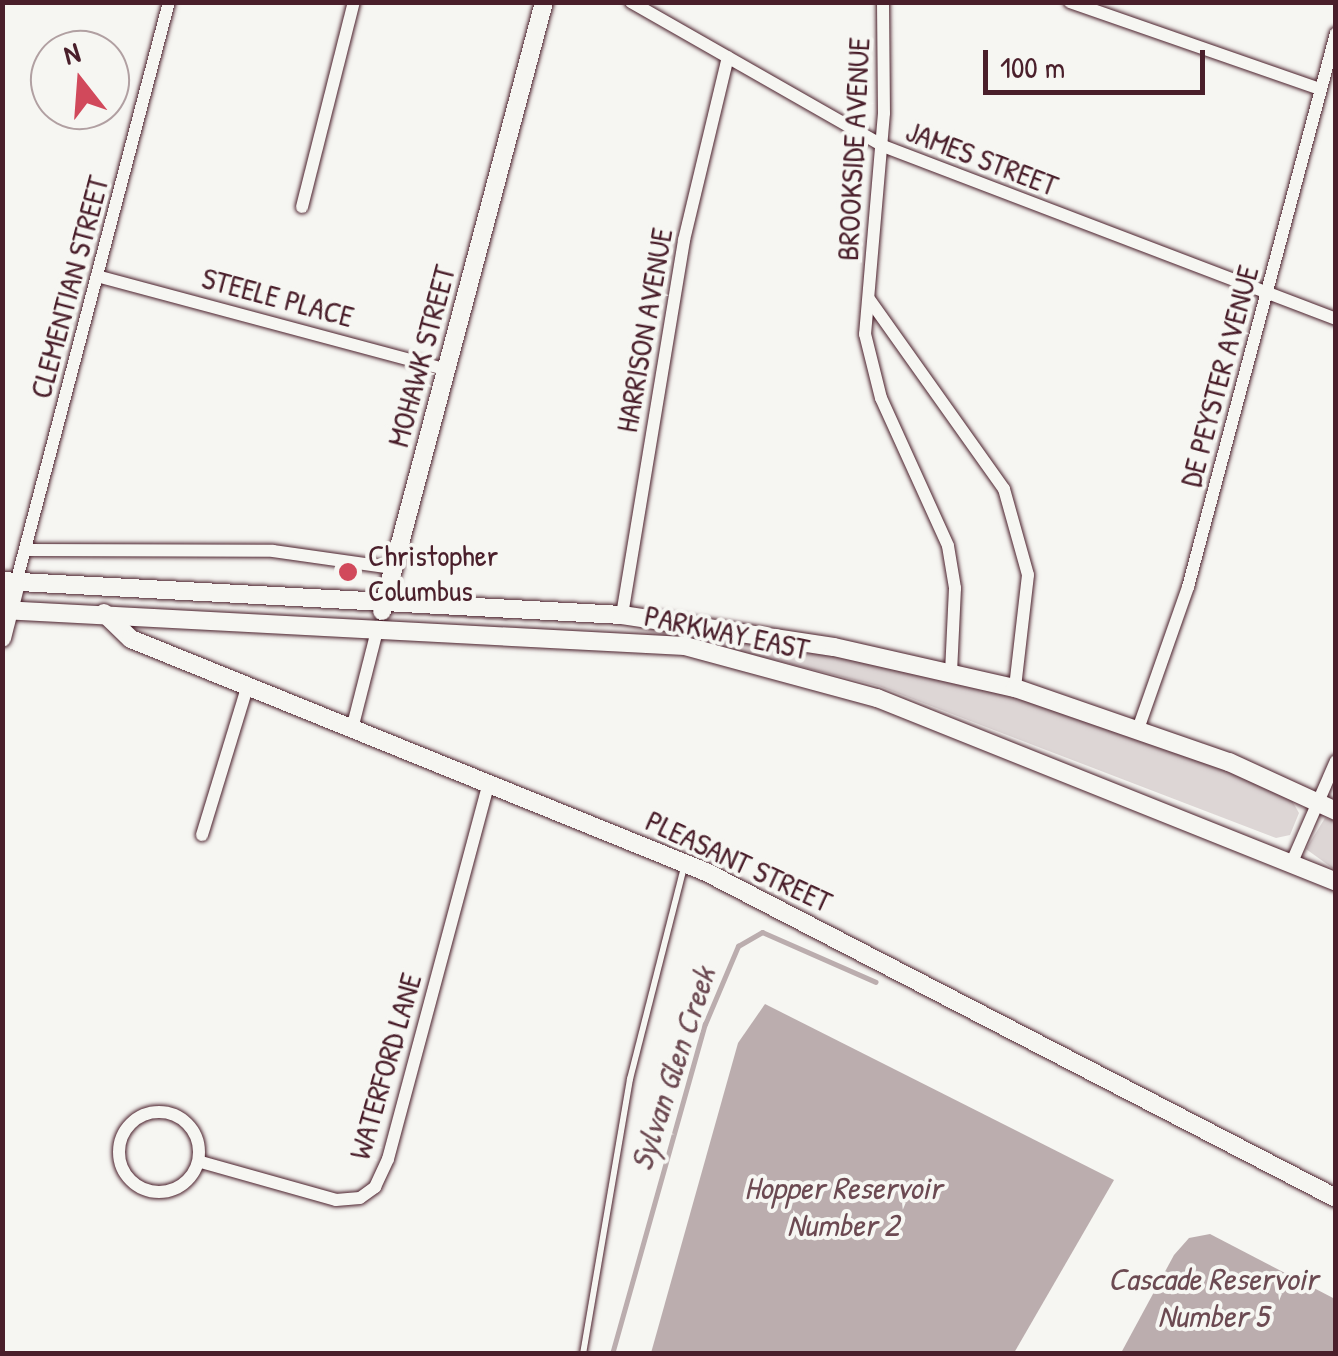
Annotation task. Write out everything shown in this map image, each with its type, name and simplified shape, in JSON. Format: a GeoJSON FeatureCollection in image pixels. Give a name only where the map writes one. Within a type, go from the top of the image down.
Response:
{"type":"FeatureCollection","features":[{"type":"Feature","properties":{"kind":"street","name":"CLEMENTIAN STREET"},"geometry":{"type":"LineString","coordinates":[[9,582],[26,550],[168,2]]}},
{"type":"Feature","properties":{"kind":"street"},"geometry":{"type":"LineString","coordinates":[[302,206],[354,2]]}},
{"type":"Feature","properties":{"kind":"street","name":"MOHAWK STREET"},"geometry":{"type":"LineString","coordinates":[[353,724],[544,2]]}},
{"type":"Feature","properties":{"kind":"street","name":"JAMES STREET"},"geometry":{"type":"LineString","coordinates":[[631,2],[883,146],[1266,296],[1336,319]]}},
{"type":"Feature","properties":{"kind":"street","name":"BROOKSIDE AVENUE"},"geometry":{"type":"LineString","coordinates":[[884,2],[883,146],[869,299],[868,359],[881,398],[948,546],[955,588],[951,672]]}},
{"type":"Feature","properties":{"kind":"street"},"geometry":{"type":"LineString","coordinates":[[1070,2],[1320,89]]}},
{"type":"Feature","properties":{"kind":"street","name":"DE PEYSTER AVENUE"},"geometry":{"type":"LineString","coordinates":[[1138,728],[1188,586],[1336,33]]}},
{"type":"Feature","properties":{"kind":"street","name":"HARRISON AVENUE"},"geometry":{"type":"LineString","coordinates":[[622,614],[684,240],[728,58]]}},
{"type":"Feature","properties":{"kind":"street","name":"STEELE PLACE"},"geometry":{"type":"LineString","coordinates":[[97,276],[445,369]]}},
{"type":"Feature","properties":{"kind":"street","name":"BROOKSIDE AVENUE"},"geometry":{"type":"LineString","coordinates":[[869,299],[1004,490],[1028,575],[1015,688]]}},
{"type":"Feature","properties":{"kind":"street"},"geometry":{"type":"LineString","coordinates":[[26,550],[273,551],[393,568]]}},
{"type":"Feature","properties":{"kind":"street"},"geometry":{"type":"LineString","coordinates":[[2,638],[9,582]]}},
{"type":"Feature","properties":{"kind":"street","name":"PARKWAY EAST"},"geometry":{"type":"LineString","coordinates":[[9,582],[622,614],[951,672],[1015,688],[1138,728],[1336,811]]}},
{"type":"Feature","properties":{"kind":"street","name":"PARKWAY EAST"},"geometry":{"type":"LineString","coordinates":[[6,610],[622,638],[743,659],[896,704],[1336,882]]}},
{"type":"Feature","properties":{"kind":"street","name":"PLEASANT STREET"},"geometry":{"type":"LineString","coordinates":[[104,613],[131,639],[353,724],[686,863],[1336,1198]]}},
{"type":"Feature","properties":{"kind":"street"},"geometry":{"type":"LineString","coordinates":[[202,836],[248,685]]}},
{"type":"Feature","properties":{"kind":"street"},"geometry":{"type":"LineString","coordinates":[[1292,862],[1336,761]]}},
{"type":"Feature","properties":{"kind":"street","name":"WATERFORD LANE"},"geometry":{"type":"LineString","coordinates":[[201,1162],[336,1200],[360,1198],[375,1186],[388,1159],[489,782]]}},
{"type":"Feature","properties":{"kind":"street"},"geometry":{"type":"LineString","coordinates":[[163,1113],[194,1132],[201,1162],[179,1187],[145,1190],[120,1162],[118,1142],[132,1118],[163,1113]]}},
{"type":"Feature","properties":{"kind":"lane"},"geometry":{"type":"LineString","coordinates":[[583,1354],[630,1079],[686,863]]}},
{"type":"Feature","properties":{"kind":"shaded area"},"geometry":{"type":"Polygon","coordinates":[[[404,614],[519,616],[506,621],[404,614]]]}},
{"type":"Feature","properties":{"kind":"shaded area"},"geometry":{"type":"Polygon","coordinates":[[[637,626],[821,652],[978,685],[1190,755],[1291,799],[1299,813],[1290,835],[1276,838],[879,686],[637,626]]]}},
{"type":"Feature","properties":{"kind":"shaded area"},"geometry":{"type":"Polygon","coordinates":[[[1325,818],[1335,821],[1335,870],[1306,849],[1325,818]]]}},
{"type":"Feature","properties":{"kind":"water","name":"Hopper Reservoir Number 2"},"geometry":{"type":"Polygon","coordinates":[[[765,1004],[1114,1180],[1014,1353],[651,1353],[738,1043],[765,1004]]]}},
{"type":"Feature","properties":{"kind":"water","name":"Cascade Reservoir Number 5"},"geometry":{"type":"Polygon","coordinates":[[[1210,1234],[1335,1299],[1335,1353],[1121,1353],[1174,1255],[1189,1238],[1210,1234]]]}},
{"type":"Feature","properties":{"kind":"waterway","name":"Sylvan Glen Creek"},"geometry":{"type":"LineString","coordinates":[[612,1354],[705,1024],[738,946],[762,932],[876,982]]}},
{"type":"Feature","properties":{"kind":"place","name":"Christopher Columbus"},"geometry":{"type":"Point","coordinates":[348,572]}}]}
